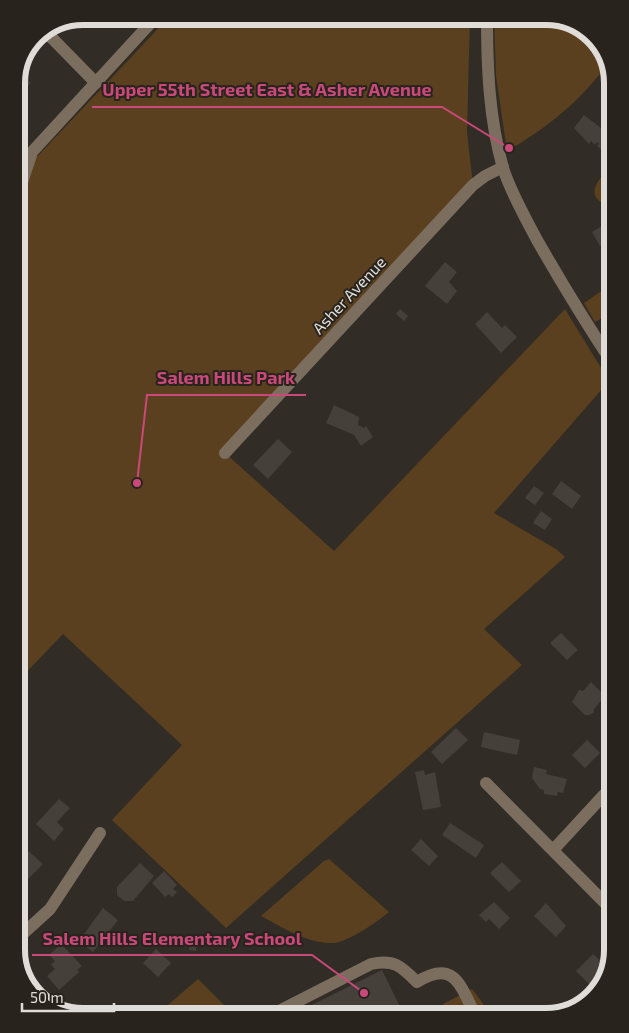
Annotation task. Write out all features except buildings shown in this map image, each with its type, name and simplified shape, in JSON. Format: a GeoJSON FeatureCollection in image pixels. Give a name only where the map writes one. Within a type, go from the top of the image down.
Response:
{"type":"FeatureCollection","features":[{"type":"Feature","properties":{"kind":"street"},"geometry":{"type":"LineString","coordinates":[[25,174],[32,152],[149,25]]}},
{"type":"Feature","properties":{"kind":"street"},"geometry":{"type":"LineString","coordinates":[[486,25],[490,97],[503,167],[516,200],[542,248],[604,349]]}},
{"type":"Feature","properties":{"kind":"street"},"geometry":{"type":"LineString","coordinates":[[50,36],[96,83]]}},
{"type":"Feature","properties":{"kind":"street","name":"Asher Avenue"},"geometry":{"type":"LineString","coordinates":[[225,453],[472,186],[485,176],[503,167]]}},
{"type":"Feature","properties":{"kind":"street"},"geometry":{"type":"LineString","coordinates":[[486,782],[604,902]]}},
{"type":"Feature","properties":{"kind":"street"},"geometry":{"type":"LineString","coordinates":[[554,849],[604,795]]}},
{"type":"Feature","properties":{"kind":"street"},"geometry":{"type":"LineString","coordinates":[[25,932],[50,909],[100,833]]}},
{"type":"Feature","properties":{"kind":"street"},"geometry":{"type":"LineString","coordinates":[[285,1008],[371,964],[386,961],[401,966],[417,982],[432,972],[443,972],[457,981],[471,1008]]}},
{"type":"Feature","properties":{"kind":"shaded area"},"geometry":{"type":"Polygon","coordinates":[[[161,25],[470,25],[467,132],[473,185],[225,453],[334,551],[565,309],[604,373],[604,387],[494,513],[556,549],[565,557],[484,629],[522,665],[226,928],[112,820],[182,745],[63,634],[25,674],[25,169],[161,25]]]}},
{"type":"Feature","properties":{"kind":"shaded area"},"geometry":{"type":"Polygon","coordinates":[[[494,25],[550,25],[565,28],[584,39],[590,45],[598,57],[603,70],[562,113],[536,133],[507,151],[496,76],[494,25]]]}},
{"type":"Feature","properties":{"kind":"shaded area"},"geometry":{"type":"Polygon","coordinates":[[[604,174],[604,203],[597,199],[595,194],[595,188],[604,174]]]}},
{"type":"Feature","properties":{"kind":"shaded area"},"geometry":{"type":"Polygon","coordinates":[[[604,289],[604,317],[595,322],[584,303],[604,289]]]}},
{"type":"Feature","properties":{"kind":"shaded area"},"geometry":{"type":"Polygon","coordinates":[[[329,859],[389,912],[352,937],[336,943],[320,942],[302,937],[261,916],[324,861],[329,859]]]}},
{"type":"Feature","properties":{"kind":"shaded area"},"geometry":{"type":"Polygon","coordinates":[[[198,979],[224,1005],[224,1008],[164,1008],[198,979]]]}},
{"type":"Feature","properties":{"kind":"shaded area"},"geometry":{"type":"Polygon","coordinates":[[[472,989],[486,1008],[445,1008],[443,1004],[472,989]]]}},
{"type":"Feature","properties":{"kind":"place","name":"Upper 55th Street East & Asher Avenue"},"geometry":{"type":"Point","coordinates":[509,148]}},
{"type":"Feature","properties":{"kind":"place","name":"Salem Hills Park"},"geometry":{"type":"Point","coordinates":[137,483]}},
{"type":"Feature","properties":{"kind":"place","name":"Salem Hills Elementary School"},"geometry":{"type":"Point","coordinates":[364,993]}}]}
